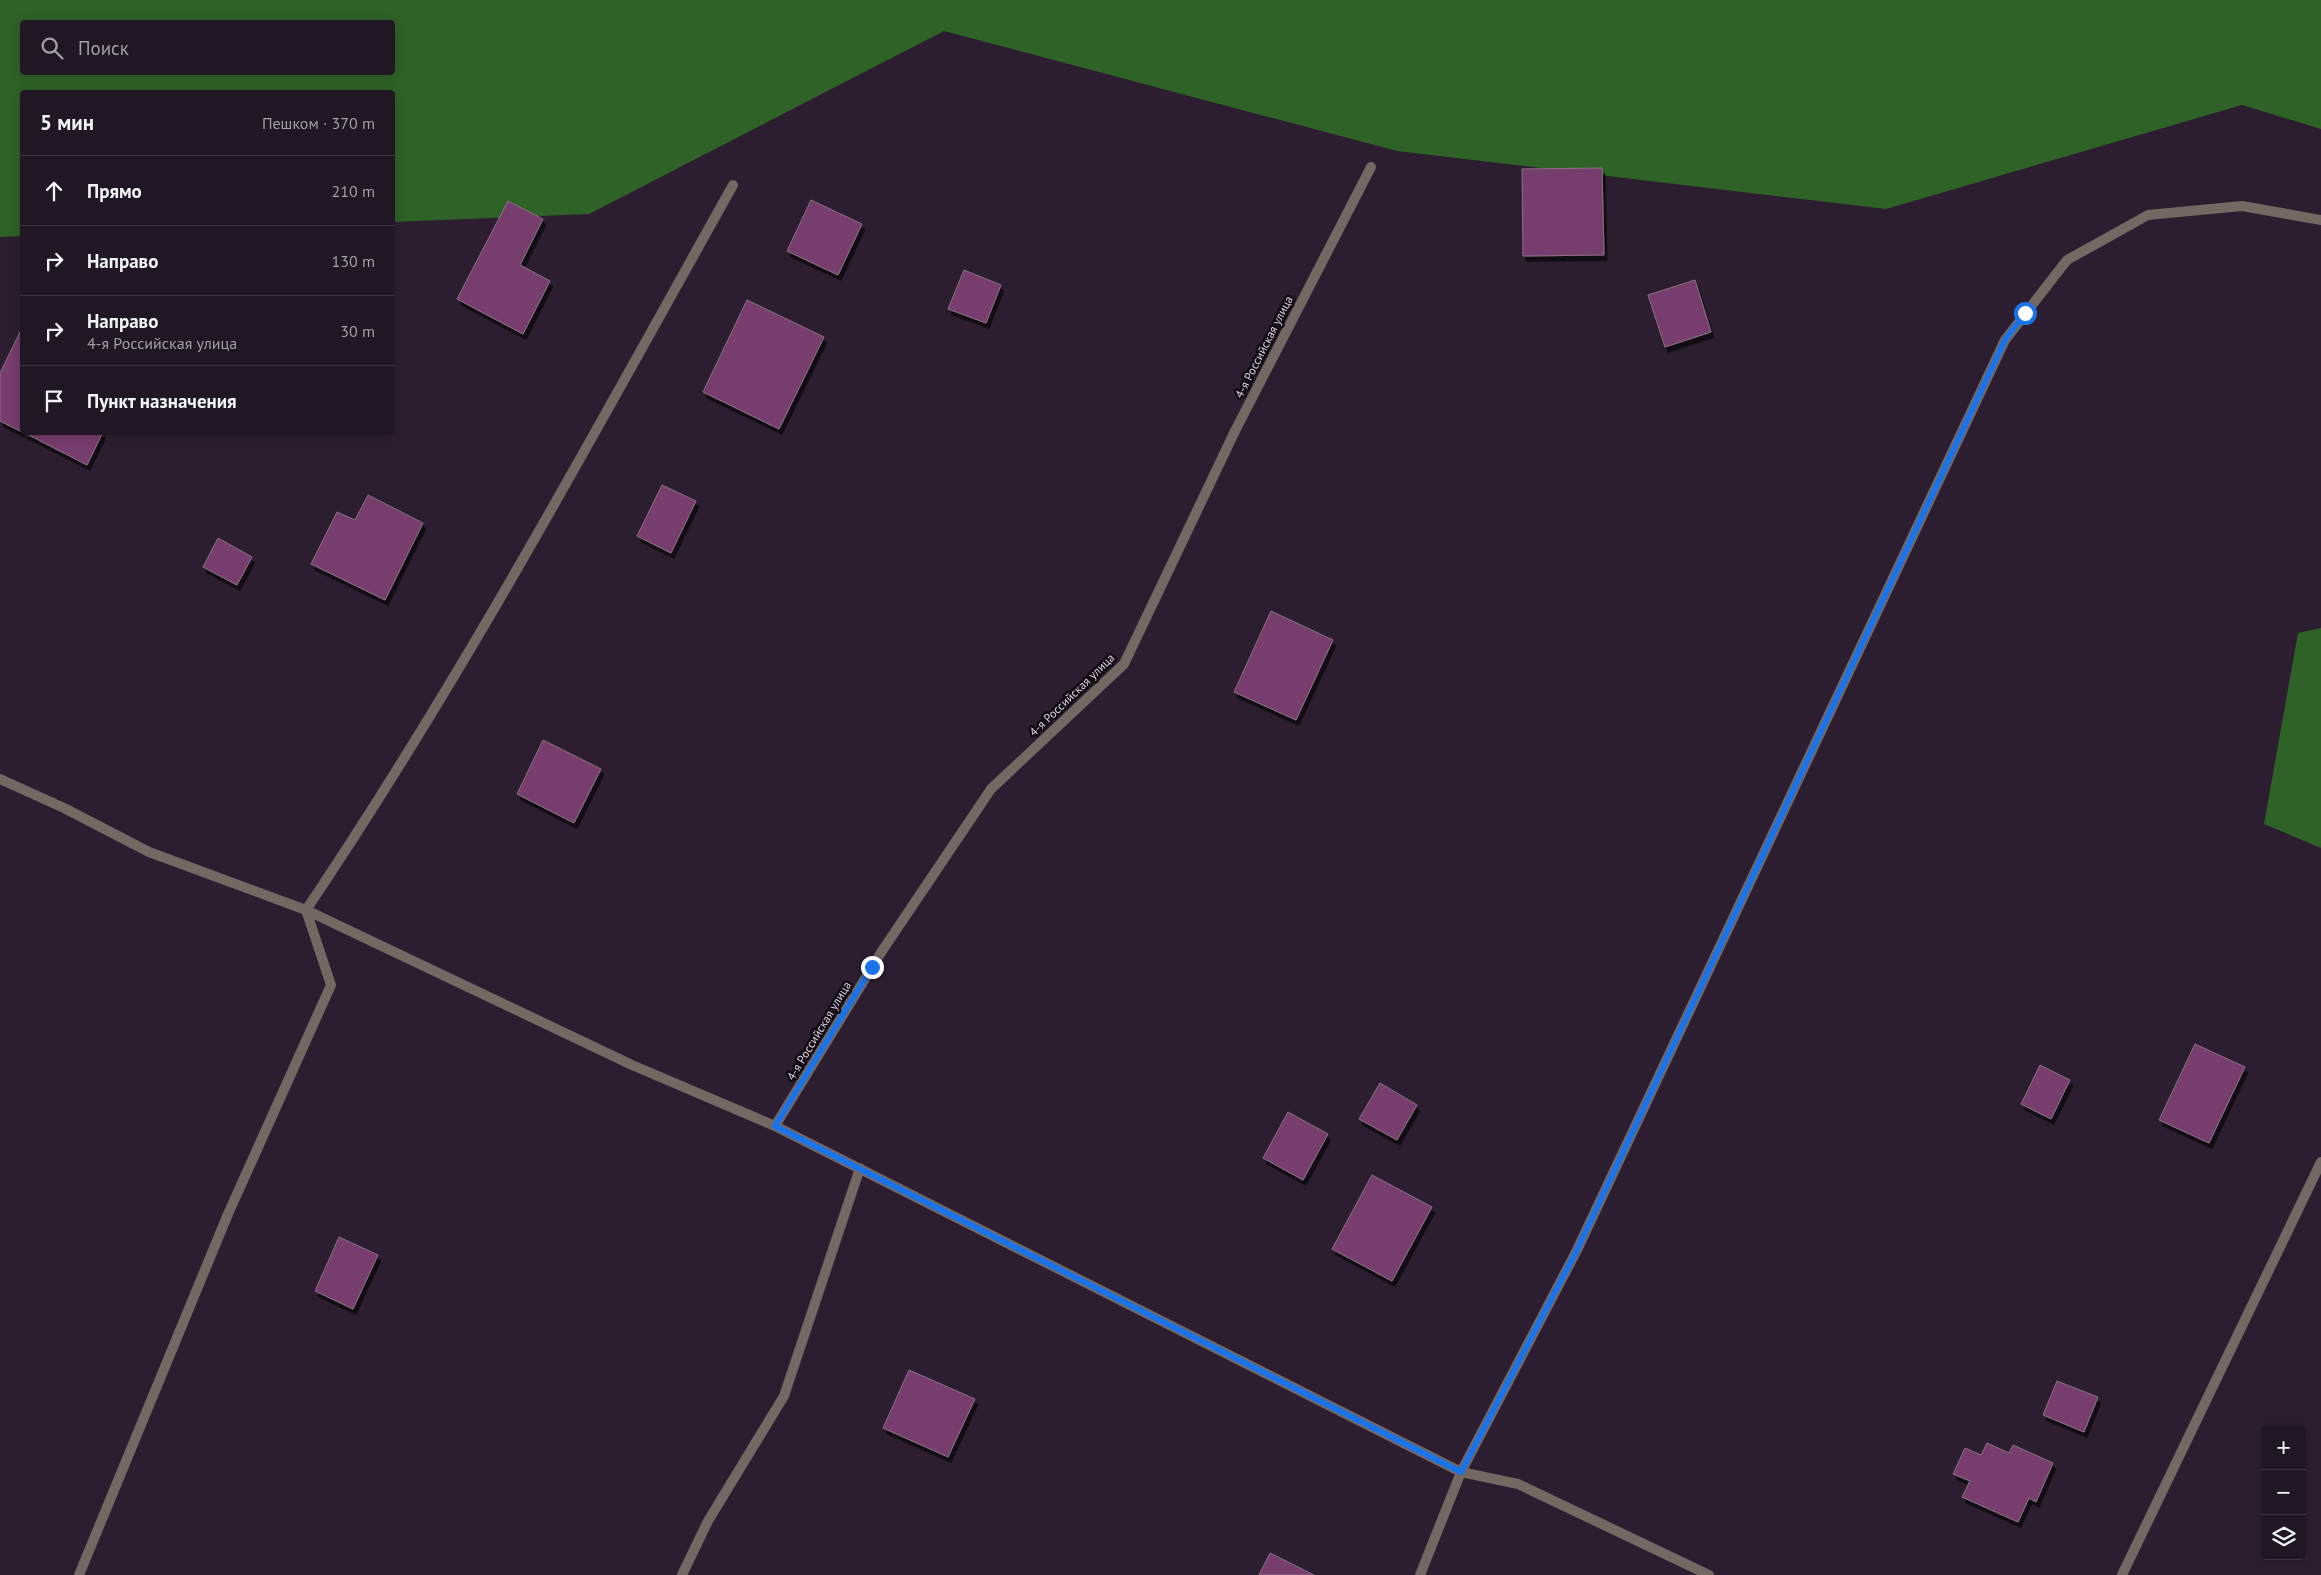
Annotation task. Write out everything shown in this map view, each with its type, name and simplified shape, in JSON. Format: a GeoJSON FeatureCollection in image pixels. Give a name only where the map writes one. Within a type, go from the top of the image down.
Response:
{"type":"FeatureCollection","features":[{"type":"Feature","properties":{"kind":"street","name":"4-я Российская улица"},"geometry":{"type":"LineString","coordinates":[[775,1126],[882,951],[991,789],[1124,664],[1235,431],[1371,167]]}},
{"type":"Feature","properties":{"kind":"street"},"geometry":{"type":"LineString","coordinates":[[306,910],[361,828],[464,660],[733,185]]}},
{"type":"Feature","properties":{"kind":"street"},"geometry":{"type":"LineString","coordinates":[[1420,1575],[1461,1472],[1577,1250],[2005,340],[2067,260],[2148,215],[2242,206],[2321,220]]}},
{"type":"Feature","properties":{"kind":"street"},"geometry":{"type":"LineString","coordinates":[[0,779],[64,808],[149,852],[306,910],[632,1065],[775,1126],[1461,1472],[1518,1484],[1709,1575]]}},
{"type":"Feature","properties":{"kind":"street"},"geometry":{"type":"LineString","coordinates":[[79,1575],[228,1214],[331,985],[306,910]]}},
{"type":"Feature","properties":{"kind":"street"},"geometry":{"type":"LineString","coordinates":[[2122,1575],[2321,1162]]}},
{"type":"Feature","properties":{"kind":"street"},"geometry":{"type":"LineString","coordinates":[[682,1575],[708,1520],[784,1396],[860,1168]]}},
{"type":"Feature","properties":{"kind":"green space"},"geometry":{"type":"Polygon","coordinates":[[[0,0],[2321,0],[2321,129],[2242,105],[1886,209],[1397,151],[944,31],[589,214],[395,222],[395,90],[20,90],[20,236],[0,237],[0,0]]]}},
{"type":"Feature","properties":{"kind":"green space"},"geometry":{"type":"Polygon","coordinates":[[[2321,628],[2321,848],[2264,824],[2298,633],[2321,628]]]}},
{"type":"Feature","properties":{"kind":"building"},"geometry":{"type":"Polygon","coordinates":[[[1602,168],[1604,255],[1523,256],[1522,169],[1602,168]]]}},
{"type":"Feature","properties":{"kind":"building"},"geometry":{"type":"Polygon","coordinates":[[[811,200],[862,224],[838,275],[787,251],[811,200]]]}},
{"type":"Feature","properties":{"kind":"building"},"geometry":{"type":"Polygon","coordinates":[[[508,201],[543,219],[520,265],[550,281],[523,334],[457,299],[508,201]]]}},
{"type":"Feature","properties":{"kind":"building"},"geometry":{"type":"Polygon","coordinates":[[[964,270],[1001,285],[986,323],[948,309],[964,270]]]}},
{"type":"Feature","properties":{"kind":"building"},"geometry":{"type":"Polygon","coordinates":[[[1695,280],[1711,332],[1665,347],[1648,295],[1695,280]]]}},
{"type":"Feature","properties":{"kind":"building"},"geometry":{"type":"Polygon","coordinates":[[[747,300],[824,337],[779,429],[703,392],[747,300]]]}},
{"type":"Feature","properties":{"kind":"building"},"geometry":{"type":"Polygon","coordinates":[[[20,332],[20,431],[0,421],[0,373],[20,332]]]}},
{"type":"Feature","properties":{"kind":"building"},"geometry":{"type":"Polygon","coordinates":[[[29,435],[102,435],[87,465],[29,435]]]}},
{"type":"Feature","properties":{"kind":"building"},"geometry":{"type":"Polygon","coordinates":[[[662,485],[696,501],[671,553],[637,536],[662,485]]]}},
{"type":"Feature","properties":{"kind":"building"},"geometry":{"type":"Polygon","coordinates":[[[368,495],[423,523],[385,600],[311,564],[337,512],[355,520],[368,495]]]}},
{"type":"Feature","properties":{"kind":"building"},"geometry":{"type":"Polygon","coordinates":[[[218,538],[252,557],[237,585],[203,567],[218,538]]]}},
{"type":"Feature","properties":{"kind":"building"},"geometry":{"type":"Polygon","coordinates":[[[1271,611],[1333,640],[1296,720],[1234,692],[1271,611]]]}},
{"type":"Feature","properties":{"kind":"building"},"geometry":{"type":"Polygon","coordinates":[[[543,740],[601,769],[574,823],[517,794],[543,740]]]}},
{"type":"Feature","properties":{"kind":"building"},"geometry":{"type":"Polygon","coordinates":[[[2195,1044],[2245,1067],[2209,1143],[2159,1120],[2195,1044]]]}},
{"type":"Feature","properties":{"kind":"building"},"geometry":{"type":"Polygon","coordinates":[[[2040,1065],[2070,1080],[2051,1119],[2021,1104],[2040,1065]]]}},
{"type":"Feature","properties":{"kind":"building"},"geometry":{"type":"Polygon","coordinates":[[[1380,1083],[1417,1105],[1397,1140],[1359,1119],[1380,1083]]]}},
{"type":"Feature","properties":{"kind":"building"},"geometry":{"type":"Polygon","coordinates":[[[1288,1112],[1328,1134],[1303,1180],[1263,1158],[1288,1112]]]}},
{"type":"Feature","properties":{"kind":"building"},"geometry":{"type":"Polygon","coordinates":[[[1372,1175],[1432,1207],[1392,1281],[1332,1249],[1372,1175]]]}},
{"type":"Feature","properties":{"kind":"building"},"geometry":{"type":"Polygon","coordinates":[[[339,1237],[378,1255],[353,1309],[315,1291],[339,1237]]]}},
{"type":"Feature","properties":{"kind":"building"},"geometry":{"type":"Polygon","coordinates":[[[909,1370],[975,1399],[948,1457],[883,1428],[909,1370]]]}},
{"type":"Feature","properties":{"kind":"building"},"geometry":{"type":"Polygon","coordinates":[[[2057,1381],[2098,1397],[2084,1432],[2043,1415],[2057,1381]]]}},
{"type":"Feature","properties":{"kind":"building"},"geometry":{"type":"Polygon","coordinates":[[[1987,1443],[2009,1453],[2013,1445],[2053,1463],[2036,1502],[2029,1498],[2018,1522],[1962,1497],[1970,1481],[1953,1474],[1965,1448],[1981,1455],[1987,1443]]]}},
{"type":"Feature","properties":{"kind":"building"},"geometry":{"type":"Polygon","coordinates":[[[1270,1553],[1314,1575],[1259,1575],[1270,1553]]]}},
{"type":"Feature","properties":{"kind":"route"},"geometry":{"type":"LineString","coordinates":[[872,967],[775,1126],[1461,1472],[1577,1250],[2005,340],[2025,313]]}}]}
